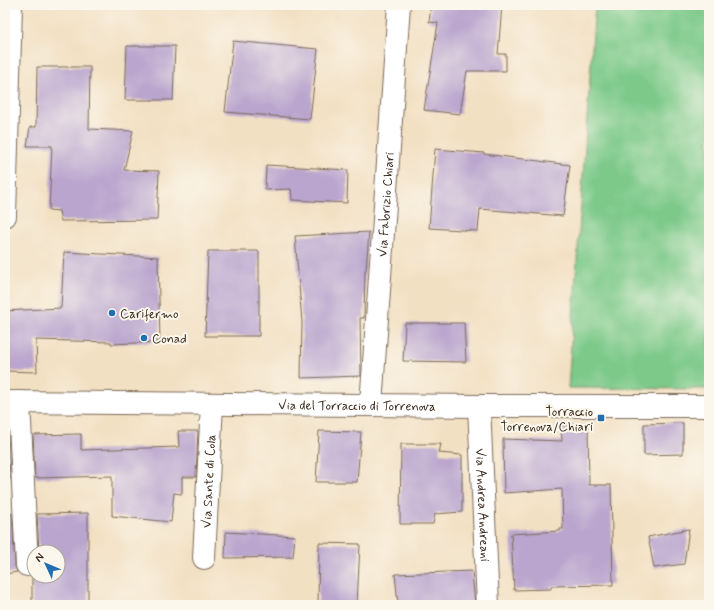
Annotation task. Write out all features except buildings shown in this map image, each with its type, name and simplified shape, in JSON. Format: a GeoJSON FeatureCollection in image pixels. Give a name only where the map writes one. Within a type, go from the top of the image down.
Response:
{"type":"FeatureCollection","features":[{"type":"Feature","properties":{"kind":"street"},"geometry":{"type":"LineString","coordinates":[[5,216],[11,5]]}},
{"type":"Feature","properties":{"kind":"street","name":"Via Fabrizio Chiari"},"geometry":{"type":"LineString","coordinates":[[371,405],[399,5]]}},
{"type":"Feature","properties":{"kind":"street"},"geometry":{"type":"LineString","coordinates":[[12,402],[26,553]]}},
{"type":"Feature","properties":{"kind":"street","name":"Via del Torraccio di Torrenova"},"geometry":{"type":"LineString","coordinates":[[12,402],[478,406],[709,406]]}},
{"type":"Feature","properties":{"kind":"street","name":"Via Sante di Cola"},"geometry":{"type":"LineString","coordinates":[[204,558],[212,404]]}},
{"type":"Feature","properties":{"kind":"street","name":"Via Andrea Andreani"},"geometry":{"type":"LineString","coordinates":[[478,406],[488,605]]}},
{"type":"Feature","properties":{"kind":"green space"},"geometry":{"type":"Polygon","coordinates":[[[595,5],[709,5],[709,389],[568,388],[595,5]]]}},
{"type":"Feature","properties":{"kind":"place","name":"Carifermo"},"geometry":{"type":"Point","coordinates":[112,313]}},
{"type":"Feature","properties":{"kind":"place","name":"Conad"},"geometry":{"type":"Point","coordinates":[144,338]}},
{"type":"Feature","properties":{"kind":"place","name":"Torraccio Torrenova/Chiari"},"geometry":{"type":"Point","coordinates":[601,418]}}]}
